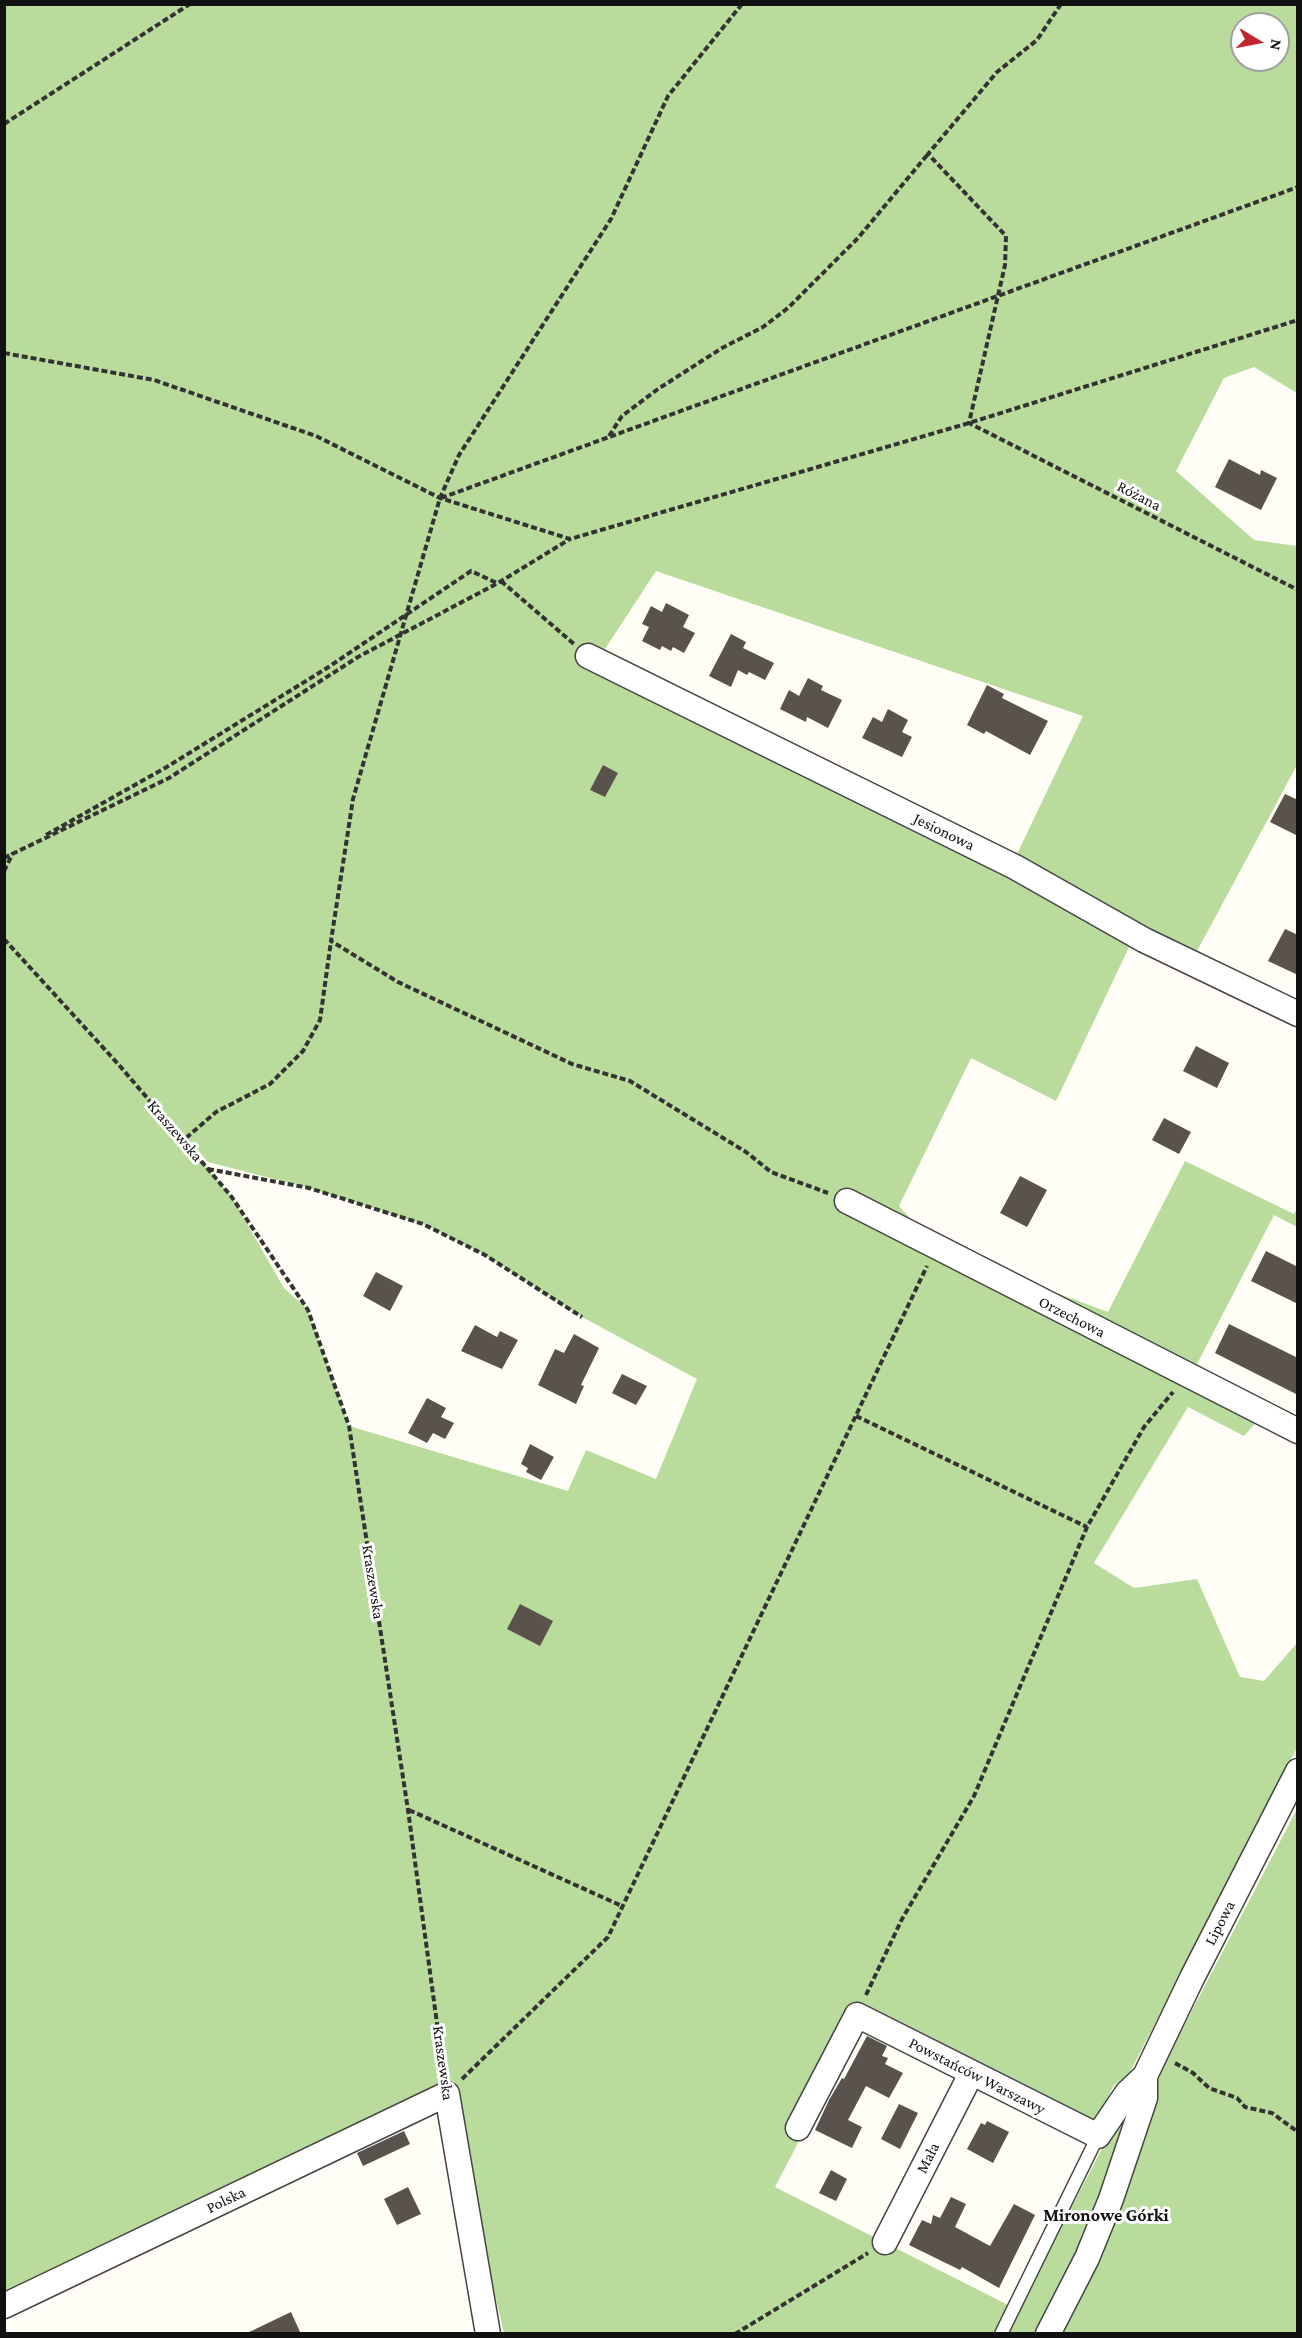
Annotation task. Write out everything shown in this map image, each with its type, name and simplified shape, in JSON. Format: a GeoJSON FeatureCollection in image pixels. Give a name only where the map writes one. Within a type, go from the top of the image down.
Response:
{"type":"FeatureCollection","features":[{"type":"Feature","properties":{"kind":"street","name":"Jesionowa"},"geometry":{"type":"LineString","coordinates":[[588,656],[1015,867],[1144,940],[1298,1014]]}},
{"type":"Feature","properties":{"kind":"street","name":"Orzechowa"},"geometry":{"type":"LineString","coordinates":[[847,1201],[1298,1431]]}},
{"type":"Feature","properties":{"kind":"street","name":"Lipowa"},"geometry":{"type":"LineString","coordinates":[[1048,2334],[1087,2258],[1112,2199],[1145,2098],[1146,2076],[1157,2051],[1298,1771]]}},
{"type":"Feature","properties":{"kind":"street","name":"Powstańców Warszawy"},"geometry":{"type":"LineString","coordinates":[[857,2015],[1098,2136]]}},
{"type":"Feature","properties":{"kind":"street"},"geometry":{"type":"LineString","coordinates":[[798,2128],[857,2015]]}},
{"type":"Feature","properties":{"kind":"street","name":"Mała"},"geometry":{"type":"LineString","coordinates":[[885,2242],[971,2074]]}},
{"type":"Feature","properties":{"kind":"street","name":"Lipowa"},"geometry":{"type":"LineString","coordinates":[[1098,2136],[1127,2093],[1146,2076]]}},
{"type":"Feature","properties":{"kind":"street","name":"Polska"},"geometry":{"type":"LineString","coordinates":[[4,2306],[447,2094]]}},
{"type":"Feature","properties":{"kind":"street","name":"Kraszewska"},"geometry":{"type":"LineString","coordinates":[[447,2094],[488,2334]]}},
{"type":"Feature","properties":{"kind":"lane","name":"Lipowa"},"geometry":{"type":"LineString","coordinates":[[1001,2334],[1098,2136]]}},
{"type":"Feature","properties":{"kind":"path"},"geometry":{"type":"LineString","coordinates":[[4,124],[190,4]]}},
{"type":"Feature","properties":{"kind":"path"},"geometry":{"type":"LineString","coordinates":[[186,1138],[216,1112],[270,1084],[303,1051],[320,1020],[352,799],[440,498],[459,455],[611,219],[668,96],[741,4]]}},
{"type":"Feature","properties":{"kind":"path"},"geometry":{"type":"LineString","coordinates":[[609,437],[622,416],[658,389],[722,348],[763,327],[788,308],[858,238],[997,72],[1037,40],[1061,4]]}},
{"type":"Feature","properties":{"kind":"path"},"geometry":{"type":"LineString","coordinates":[[928,154],[1006,236],[1005,265],[969,423]]}},
{"type":"Feature","properties":{"kind":"path"},"geometry":{"type":"LineString","coordinates":[[440,498],[1298,188]]}},
{"type":"Feature","properties":{"kind":"path"},"geometry":{"type":"LineString","coordinates":[[4,858],[169,778],[358,657],[500,582],[570,539],[969,423],[1298,320]]}},
{"type":"Feature","properties":{"kind":"path"},"geometry":{"type":"LineString","coordinates":[[4,353],[154,380],[316,436],[440,498],[570,539]]}},
{"type":"Feature","properties":{"kind":"path","name":"Różana"},"geometry":{"type":"LineString","coordinates":[[969,423],[1298,590]]}},
{"type":"Feature","properties":{"kind":"path"},"geometry":{"type":"LineString","coordinates":[[4,872],[12,854],[165,768],[327,668],[471,571],[500,582],[588,656]]}},
{"type":"Feature","properties":{"kind":"path","name":"Kraszewska"},"geometry":{"type":"LineString","coordinates":[[4,939],[119,1065],[231,1196],[308,1310],[349,1426],[408,1810],[447,2094]]}},
{"type":"Feature","properties":{"kind":"path"},"geometry":{"type":"LineString","coordinates":[[331,941],[398,982],[562,1059],[630,1082],[746,1152],[771,1172],[847,1201]]}},
{"type":"Feature","properties":{"kind":"path"},"geometry":{"type":"LineString","coordinates":[[208,1168],[309,1188],[423,1224],[485,1255],[582,1317]]}},
{"type":"Feature","properties":{"kind":"path"},"geometry":{"type":"LineString","coordinates":[[447,2094],[608,1937],[936,1248]]}},
{"type":"Feature","properties":{"kind":"path"},"geometry":{"type":"LineString","coordinates":[[857,2015],[902,1919],[974,1796],[1087,1527],[1144,1427],[1186,1375]]}},
{"type":"Feature","properties":{"kind":"path"},"geometry":{"type":"LineString","coordinates":[[856,1416],[1087,1527]]}},
{"type":"Feature","properties":{"kind":"path"},"geometry":{"type":"LineString","coordinates":[[408,1810],[622,1906]]}},
{"type":"Feature","properties":{"kind":"path"},"geometry":{"type":"LineString","coordinates":[[1157,2051],[1193,2073],[1209,2088],[1237,2098],[1245,2107],[1272,2113],[1298,2132]]}},
{"type":"Feature","properties":{"kind":"path"},"geometry":{"type":"LineString","coordinates":[[735,2334],[885,2242]]}},
{"type":"Feature","properties":{"kind":"green space"},"geometry":{"type":"Polygon","coordinates":[[[5,5],[1297,5],[1297,393],[1254,367],[1224,378],[1176,471],[1254,540],[1297,546],[1297,765],[1196,953],[1140,924],[1056,1101],[971,1058],[899,1206],[936,1248],[1108,1312],[1185,1161],[1294,1214],[1297,1209],[1297,1227],[1274,1215],[1197,1364],[1270,1407],[1244,1436],[1188,1407],[1094,1563],[1134,1588],[1197,1579],[1240,1677],[1264,1681],[1297,1643],[1297,1748],[1128,2076],[1114,2085],[1093,2126],[867,2011],[775,2187],[1010,2306],[1016,2314],[1121,2112],[1133,2113],[1110,2181],[1041,2333],[504,2333],[447,2094],[5,2307],[5,5]],[[656,571],[605,649],[1017,854],[1083,716],[656,571]],[[139,1087],[231,1196],[284,1288],[308,1310],[349,1426],[568,1491],[586,1450],[656,1479],[697,1379],[582,1317],[485,1255],[423,1224],[309,1188],[208,1162],[139,1087]]]}},
{"type":"Feature","properties":{"kind":"green space"},"geometry":{"type":"Polygon","coordinates":[[[1297,1809],[1297,2333],[1060,2334],[1141,2133],[1163,2066],[1297,1809]]]}},
{"type":"Feature","properties":{"kind":"building"},"geometry":{"type":"Polygon","coordinates":[[[1229,459],[1260,475],[1261,470],[1277,478],[1261,510],[1215,487],[1229,459]]]}},
{"type":"Feature","properties":{"kind":"building"},"geometry":{"type":"Polygon","coordinates":[[[666,603],[689,615],[683,627],[695,633],[684,653],[673,647],[671,651],[662,646],[660,650],[642,641],[649,627],[642,624],[651,606],[662,612],[666,603]]]}},
{"type":"Feature","properties":{"kind":"building"},"geometry":{"type":"Polygon","coordinates":[[[731,634],[746,642],[743,648],[774,663],[765,680],[749,672],[747,675],[738,670],[731,687],[709,676],[731,634]]]}},
{"type":"Feature","properties":{"kind":"building"},"geometry":{"type":"Polygon","coordinates":[[[808,678],[823,686],[821,690],[842,700],[828,728],[807,717],[806,722],[780,709],[789,690],[799,696],[808,678]]]}},
{"type":"Feature","properties":{"kind":"building"},"geometry":{"type":"Polygon","coordinates":[[[987,685],[1004,694],[1002,698],[1048,721],[1030,755],[986,731],[984,734],[967,725],[987,685]]]}},
{"type":"Feature","properties":{"kind":"building"},"geometry":{"type":"Polygon","coordinates":[[[888,709],[908,720],[902,732],[912,737],[902,757],[862,738],[873,717],[882,722],[888,709]]]}},
{"type":"Feature","properties":{"kind":"building"},"geometry":{"type":"Polygon","coordinates":[[[603,765],[618,773],[605,797],[590,790],[603,765]]]}},
{"type":"Feature","properties":{"kind":"building"},"geometry":{"type":"Polygon","coordinates":[[[1285,794],[1298,800],[1298,836],[1270,822],[1285,794]]]}},
{"type":"Feature","properties":{"kind":"building"},"geometry":{"type":"Polygon","coordinates":[[[1285,929],[1298,935],[1298,975],[1268,961],[1285,929]]]}},
{"type":"Feature","properties":{"kind":"building"},"geometry":{"type":"Polygon","coordinates":[[[1196,1046],[1229,1063],[1217,1088],[1183,1071],[1196,1046]]]}},
{"type":"Feature","properties":{"kind":"building"},"geometry":{"type":"Polygon","coordinates":[[[1164,1118],[1191,1132],[1179,1154],[1152,1140],[1164,1118]]]}},
{"type":"Feature","properties":{"kind":"building"},"geometry":{"type":"Polygon","coordinates":[[[1020,1176],[1047,1190],[1027,1227],[1000,1213],[1020,1176]]]}},
{"type":"Feature","properties":{"kind":"building"},"geometry":{"type":"Polygon","coordinates":[[[1266,1251],[1298,1267],[1298,1304],[1251,1281],[1266,1251]]]}},
{"type":"Feature","properties":{"kind":"building"},"geometry":{"type":"Polygon","coordinates":[[[376,1272],[403,1286],[390,1311],[363,1296],[376,1272]]]}},
{"type":"Feature","properties":{"kind":"building"},"geometry":{"type":"Polygon","coordinates":[[[1229,1324],[1298,1358],[1298,1395],[1215,1353],[1229,1324]]]}},
{"type":"Feature","properties":{"kind":"building"},"geometry":{"type":"Polygon","coordinates":[[[475,1325],[497,1337],[500,1331],[518,1340],[502,1369],[461,1351],[475,1325]]]}},
{"type":"Feature","properties":{"kind":"building"},"geometry":{"type":"Polygon","coordinates":[[[574,1334],[599,1348],[581,1385],[584,1386],[576,1404],[538,1385],[555,1349],[564,1353],[574,1334]]]}},
{"type":"Feature","properties":{"kind":"building"},"geometry":{"type":"Polygon","coordinates":[[[622,1374],[647,1386],[636,1405],[612,1393],[622,1374]]]}},
{"type":"Feature","properties":{"kind":"building"},"geometry":{"type":"Polygon","coordinates":[[[427,1398],[446,1408],[441,1417],[454,1423],[445,1439],[433,1433],[427,1443],[408,1433],[427,1398]]]}},
{"type":"Feature","properties":{"kind":"building"},"geometry":{"type":"Polygon","coordinates":[[[530,1444],[554,1457],[541,1480],[526,1472],[528,1468],[521,1464],[530,1444]]]}},
{"type":"Feature","properties":{"kind":"building"},"geometry":{"type":"Polygon","coordinates":[[[520,1604],[553,1621],[540,1646],[507,1629],[520,1604]]]}},
{"type":"Feature","properties":{"kind":"building"},"geometry":{"type":"Polygon","coordinates":[[[867,2036],[887,2046],[882,2056],[888,2058],[885,2064],[903,2073],[889,2098],[866,2086],[848,2120],[862,2127],[852,2148],[815,2130],[829,2100],[842,2078],[844,2079],[867,2036]]]}},
{"type":"Feature","properties":{"kind":"building"},"geometry":{"type":"Polygon","coordinates":[[[899,2104],[918,2113],[900,2149],[881,2139],[899,2104]]]}},
{"type":"Feature","properties":{"kind":"building"},"geometry":{"type":"Polygon","coordinates":[[[987,2121],[1009,2132],[993,2163],[967,2149],[981,2123],[985,2125],[987,2121]]]}},
{"type":"Feature","properties":{"kind":"building"},"geometry":{"type":"Polygon","coordinates":[[[404,2131],[410,2144],[363,2166],[357,2153],[404,2131]]]}},
{"type":"Feature","properties":{"kind":"building"},"geometry":{"type":"Polygon","coordinates":[[[831,2170],[847,2179],[836,2201],[819,2193],[831,2170]]]}},
{"type":"Feature","properties":{"kind":"building"},"geometry":{"type":"Polygon","coordinates":[[[408,2187],[421,2214],[397,2225],[384,2199],[408,2187]]]}},
{"type":"Feature","properties":{"kind":"building"},"geometry":{"type":"Polygon","coordinates":[[[951,2197],[966,2204],[955,2227],[990,2246],[1014,2204],[1035,2215],[999,2288],[962,2267],[960,2270],[909,2245],[922,2220],[931,2224],[933,2215],[940,2218],[951,2197]]]}},
{"type":"Feature","properties":{"kind":"building"},"geometry":{"type":"Polygon","coordinates":[[[291,2312],[301,2334],[245,2334],[291,2312]]]}},
{"type":"Feature","properties":{"kind":"district","name":"Mironowe Górki"},"geometry":{"type":"Point","coordinates":[1106,2215]}}]}
